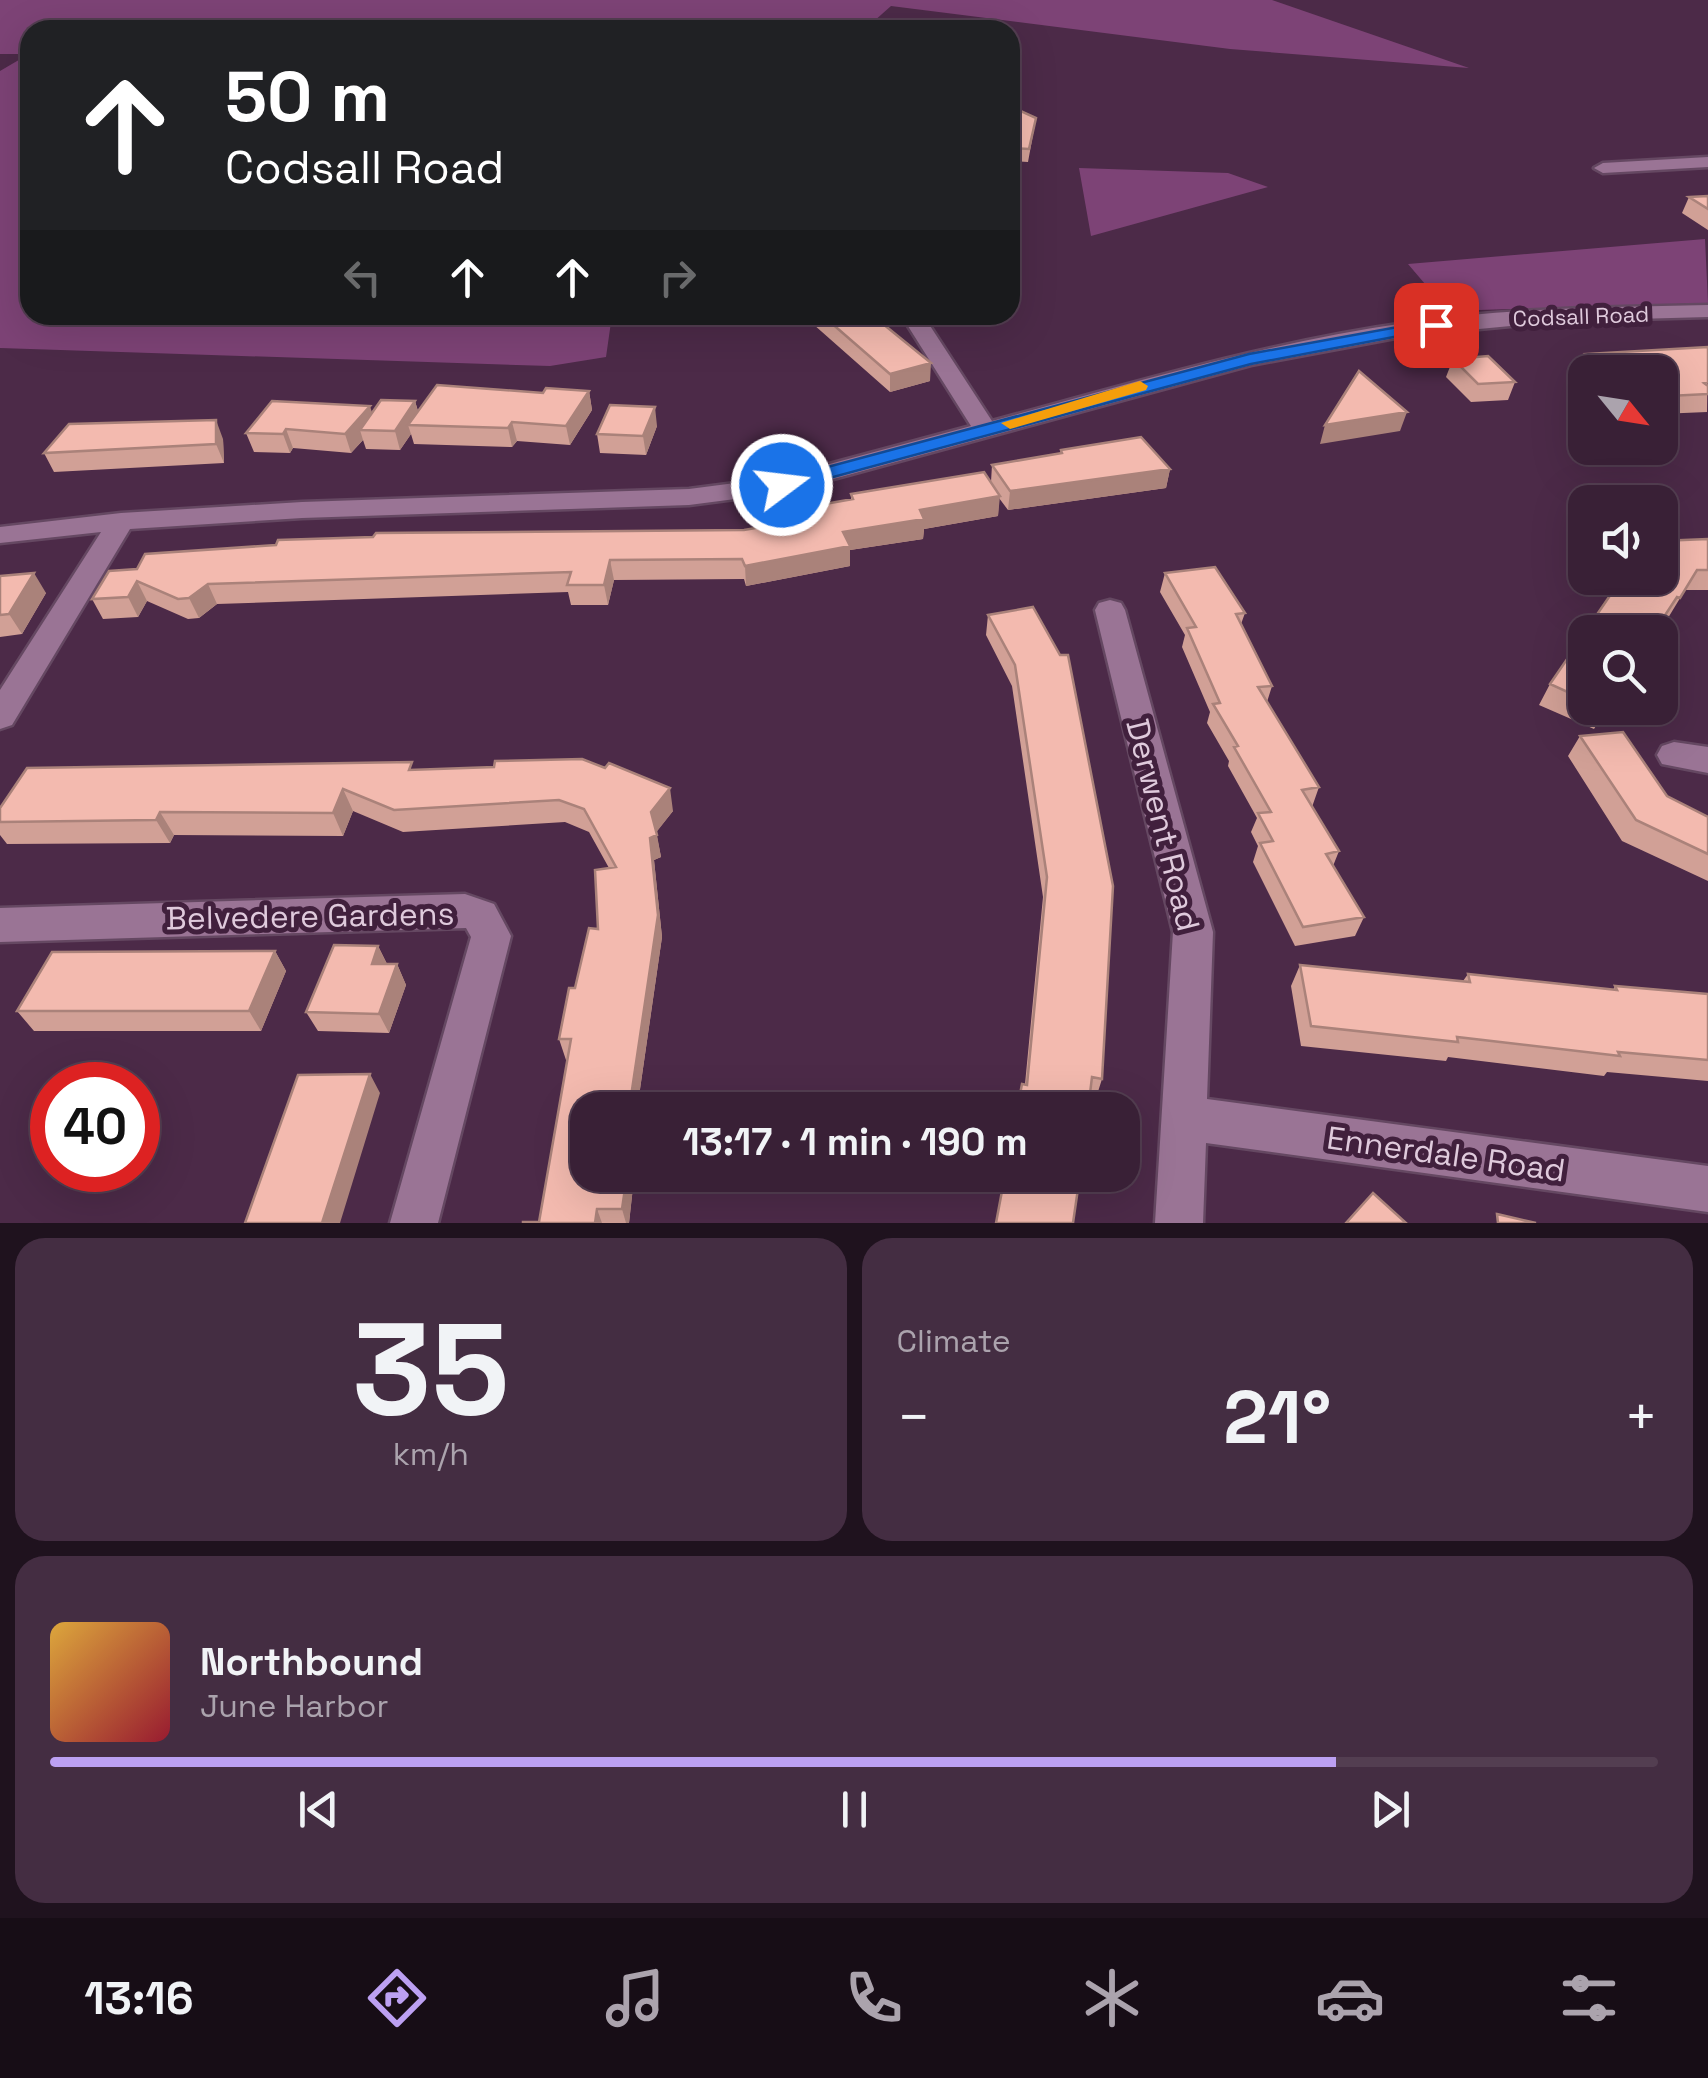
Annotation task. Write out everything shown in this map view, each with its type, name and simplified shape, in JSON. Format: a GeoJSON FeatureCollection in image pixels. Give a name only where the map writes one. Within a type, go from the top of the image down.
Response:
{"type":"FeatureCollection","features":[{"type":"Feature","properties":{"kind":"street"},"geometry":{"type":"LineString","coordinates":[[1603,168],[1708,162]]}},
{"type":"Feature","properties":{"kind":"street","name":"Codsall Road"},"geometry":{"type":"LineString","coordinates":[[0,534],[121,521],[689,497],[782,485],[1249,359],[1406,328],[1561,315],[1708,311]]}},
{"type":"Feature","properties":{"kind":"street"},"geometry":{"type":"LineString","coordinates":[[918,325],[986,430]]}},
{"type":"Feature","properties":{"kind":"street"},"geometry":{"type":"LineString","coordinates":[[0,717],[121,521]]}},
{"type":"Feature","properties":{"kind":"street","name":"Derwent Road"},"geometry":{"type":"LineString","coordinates":[[1110,610],[1193,932],[1179,1223]]}},
{"type":"Feature","properties":{"kind":"street"},"geometry":{"type":"LineString","coordinates":[[1674,755],[1708,760]]}},
{"type":"Feature","properties":{"kind":"street","name":"Belvedere Gardens"},"geometry":{"type":"LineString","coordinates":[[0,925],[465,910],[480,916],[492,936],[414,1223]]}},
{"type":"Feature","properties":{"kind":"street","name":"Ennerdale Road"},"geometry":{"type":"LineString","coordinates":[[1185,1118],[1708,1189]]}},
{"type":"Feature","properties":{"kind":"shaded area"},"geometry":{"type":"Polygon","coordinates":[[[0,0],[1272,0],[1469,68],[1230,49],[891,6],[875,20],[20,20],[20,54],[0,54],[0,0]]]}},
{"type":"Feature","properties":{"kind":"shaded area"},"geometry":{"type":"Polygon","coordinates":[[[20,59],[20,325],[611,325],[606,357],[550,366],[0,348],[0,71],[20,59]]]}},
{"type":"Feature","properties":{"kind":"shaded area"},"geometry":{"type":"Polygon","coordinates":[[[1079,168],[1228,173],[1268,187],[1091,236],[1079,168]]]}},
{"type":"Feature","properties":{"kind":"shaded area"},"geometry":{"type":"Polygon","coordinates":[[[1705,239],[1708,303],[1448,311],[1408,264],[1705,239]]]}},
{"type":"Feature","properties":{"kind":"building"},"geometry":{"type":"Polygon","coordinates":[[[1020,111],[1036,118],[1029,149],[1020,149],[1020,111]]]}},
{"type":"Feature","properties":{"kind":"building"},"geometry":{"type":"Polygon","coordinates":[[[1708,196],[1708,209],[1689,197],[1708,196]]]}},
{"type":"Feature","properties":{"kind":"building"},"geometry":{"type":"Polygon","coordinates":[[[834,325],[884,325],[931,363],[890,374],[834,325]]]}},
{"type":"Feature","properties":{"kind":"building"},"geometry":{"type":"Polygon","coordinates":[[[1708,347],[1708,382],[1704,383],[1708,394],[1678,396],[1678,355],[1586,354],[1708,347]]]}},
{"type":"Feature","properties":{"kind":"building"},"geometry":{"type":"Polygon","coordinates":[[[1488,356],[1515,382],[1478,384],[1453,359],[1488,356]]]}},
{"type":"Feature","properties":{"kind":"building"},"geometry":{"type":"Polygon","coordinates":[[[1359,371],[1407,412],[1325,425],[1359,371]]]}},
{"type":"Feature","properties":{"kind":"building"},"geometry":{"type":"Polygon","coordinates":[[[437,385],[543,393],[546,388],[589,391],[566,426],[512,422],[508,428],[408,425],[437,385]]]}},
{"type":"Feature","properties":{"kind":"building"},"geometry":{"type":"Polygon","coordinates":[[[381,400],[415,401],[395,431],[360,430],[381,400]]]}},
{"type":"Feature","properties":{"kind":"building"},"geometry":{"type":"Polygon","coordinates":[[[272,401],[370,406],[345,434],[286,429],[283,434],[246,433],[272,401]]]}},
{"type":"Feature","properties":{"kind":"building"},"geometry":{"type":"Polygon","coordinates":[[[610,405],[655,407],[643,436],[597,434],[610,405]]]}},
{"type":"Feature","properties":{"kind":"building"},"geometry":{"type":"Polygon","coordinates":[[[216,420],[216,444],[44,453],[69,424],[216,420]]]}},
{"type":"Feature","properties":{"kind":"building"},"geometry":{"type":"Polygon","coordinates":[[[1141,437],[1170,469],[1010,491],[992,465],[1062,453],[1061,450],[1141,437]]]}},
{"type":"Feature","properties":{"kind":"building"},"geometry":{"type":"Polygon","coordinates":[[[984,472],[1000,496],[920,510],[924,519],[843,532],[850,546],[745,566],[742,559],[610,560],[604,585],[567,585],[571,572],[208,584],[189,598],[178,599],[137,581],[128,597],[92,599],[109,571],[137,569],[145,554],[276,545],[278,540],[373,537],[376,533],[744,530],[778,524],[774,513],[853,499],[851,494],[984,472]]]}},
{"type":"Feature","properties":{"kind":"building"},"geometry":{"type":"Polygon","coordinates":[[[1708,539],[1708,570],[1697,570],[1665,615],[1597,615],[1610,595],[1678,595],[1678,540],[1708,539]]]}},
{"type":"Feature","properties":{"kind":"building"},"geometry":{"type":"Polygon","coordinates":[[[1215,567],[1245,613],[1236,614],[1272,686],[1258,687],[1319,787],[1302,790],[1339,851],[1326,854],[1364,917],[1303,927],[1260,843],[1273,841],[1258,813],[1271,812],[1213,704],[1220,703],[1187,628],[1196,627],[1165,573],[1215,567]]]}},
{"type":"Feature","properties":{"kind":"building"},"geometry":{"type":"Polygon","coordinates":[[[34,573],[9,614],[0,615],[0,576],[34,573]]]}},
{"type":"Feature","properties":{"kind":"building"},"geometry":{"type":"Polygon","coordinates":[[[1033,607],[1060,655],[1068,655],[1113,886],[1102,1079],[1092,1077],[1090,1092],[1020,1092],[1022,1084],[1027,1085],[1047,877],[1015,665],[988,615],[1033,607]]]}},
{"type":"Feature","properties":{"kind":"building"},"geometry":{"type":"Polygon","coordinates":[[[1568,658],[1568,692],[1550,684],[1568,658]]]}},
{"type":"Feature","properties":{"kind":"building"},"geometry":{"type":"Polygon","coordinates":[[[1623,732],[1667,796],[1708,817],[1708,854],[1636,820],[1580,736],[1623,732]]]}},
{"type":"Feature","properties":{"kind":"building"},"geometry":{"type":"Polygon","coordinates":[[[582,759],[605,768],[609,763],[670,788],[651,812],[657,835],[650,838],[658,915],[632,1092],[570,1092],[570,1192],[624,1192],[622,1209],[597,1209],[595,1223],[523,1223],[539,1222],[571,1039],[559,1039],[569,988],[575,988],[589,928],[598,929],[595,870],[616,867],[584,809],[559,800],[394,810],[343,789],[333,813],[160,812],[156,820],[0,822],[0,808],[27,768],[412,762],[409,770],[494,767],[495,761],[582,759]]]}},
{"type":"Feature","properties":{"kind":"building"},"geometry":{"type":"Polygon","coordinates":[[[334,945],[378,946],[372,964],[397,964],[379,1014],[306,1012],[334,945]]]}},
{"type":"Feature","properties":{"kind":"building"},"geometry":{"type":"Polygon","coordinates":[[[275,951],[249,1011],[17,1011],[52,952],[275,951]]]}},
{"type":"Feature","properties":{"kind":"building"},"geometry":{"type":"Polygon","coordinates":[[[1300,965],[1470,982],[1468,974],[1617,990],[1615,986],[1708,994],[1708,1060],[1618,1052],[1620,1056],[1457,1037],[1458,1042],[1311,1026],[1300,965]]]}},
{"type":"Feature","properties":{"kind":"building"},"geometry":{"type":"Polygon","coordinates":[[[370,1074],[322,1223],[245,1223],[298,1075],[370,1074]]]}},
{"type":"Feature","properties":{"kind":"building"},"geometry":{"type":"Polygon","coordinates":[[[1002,1192],[1078,1192],[1073,1223],[996,1223],[1002,1192]]]}},
{"type":"Feature","properties":{"kind":"building"},"geometry":{"type":"Polygon","coordinates":[[[1373,1193],[1406,1223],[1346,1223],[1373,1193]]]}},
{"type":"Feature","properties":{"kind":"building"},"geometry":{"type":"Polygon","coordinates":[[[1497,1214],[1536,1223],[1498,1223],[1497,1214]]]}},
{"type":"Feature","properties":{"kind":"slow traffic"},"geometry":{"type":"LineString","coordinates":[[1010,423],[1140,386]]}},
{"type":"Feature","properties":{"kind":"route"},"geometry":{"type":"LineString","coordinates":[[782,485],[1249,359],[1436,325]]}}]}
